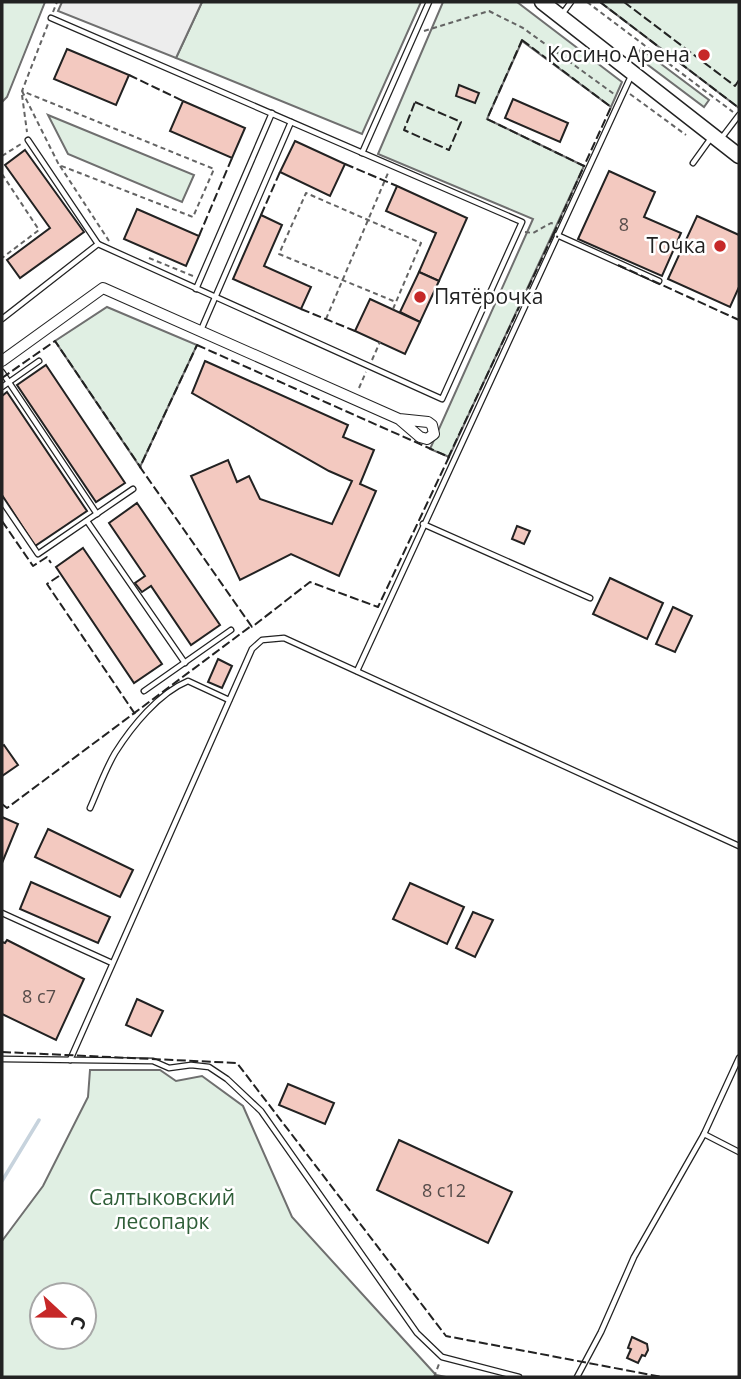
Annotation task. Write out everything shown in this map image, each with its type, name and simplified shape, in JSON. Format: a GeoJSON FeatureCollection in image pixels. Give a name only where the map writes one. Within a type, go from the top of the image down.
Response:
{"type":"FeatureCollection","features":[{"type":"Feature","properties":{"kind":"main road"},"geometry":{"type":"LineString","coordinates":[[542,2],[739,156]]}},
{"type":"Feature","properties":{"kind":"street"},"geometry":{"type":"LineString","coordinates":[[2,361],[103,288],[399,419]]}},
{"type":"Feature","properties":{"kind":"lane"},"geometry":{"type":"LineString","coordinates":[[362,153],[429,2]]}},
{"type":"Feature","properties":{"kind":"lane"},"geometry":{"type":"LineString","coordinates":[[560,16],[571,2]]}},
{"type":"Feature","properties":{"kind":"lane"},"geometry":{"type":"LineString","coordinates":[[27,140],[98,244],[442,399],[522,222],[51,18]]}},
{"type":"Feature","properties":{"kind":"lane"},"geometry":{"type":"LineString","coordinates":[[357,671],[633,73]]}},
{"type":"Feature","properties":{"kind":"lane"},"geometry":{"type":"LineString","coordinates":[[196,289],[272,113]]}},
{"type":"Feature","properties":{"kind":"lane"},"geometry":{"type":"LineString","coordinates":[[693,163],[739,116]]}},
{"type":"Feature","properties":{"kind":"lane"},"geometry":{"type":"LineString","coordinates":[[201,331],[291,122]]}},
{"type":"Feature","properties":{"kind":"lane"},"geometry":{"type":"LineString","coordinates":[[557,235],[659,281]]}},
{"type":"Feature","properties":{"kind":"lane"},"geometry":{"type":"LineString","coordinates":[[2,318],[98,244]]}},
{"type":"Feature","properties":{"kind":"lane"},"geometry":{"type":"LineString","coordinates":[[2,387],[39,361]]}},
{"type":"Feature","properties":{"kind":"lane"},"geometry":{"type":"LineString","coordinates":[[2,372],[97,514]]}},
{"type":"Feature","properties":{"kind":"lane"},"geometry":{"type":"LineString","coordinates":[[2,500],[38,554],[133,489]]}},
{"type":"Feature","properties":{"kind":"lane"},"geometry":{"type":"LineString","coordinates":[[87,521],[185,663]]}},
{"type":"Feature","properties":{"kind":"lane"},"geometry":{"type":"LineString","coordinates":[[423,524],[590,598]]}},
{"type":"Feature","properties":{"kind":"lane"},"geometry":{"type":"LineString","coordinates":[[144,691],[231,630]]}},
{"type":"Feature","properties":{"kind":"lane"},"geometry":{"type":"LineString","coordinates":[[70,1060],[252,649],[262,640],[284,638],[739,846]]}},
{"type":"Feature","properties":{"kind":"lane"},"geometry":{"type":"LineString","coordinates":[[90,808],[115,753],[148,710],[178,686],[188,681],[229,700]]}},
{"type":"Feature","properties":{"kind":"lane"},"geometry":{"type":"LineString","coordinates":[[2,913],[112,963]]}},
{"type":"Feature","properties":{"kind":"lane"},"geometry":{"type":"LineString","coordinates":[[577,1377],[601,1332],[634,1257],[704,1135],[739,1058]]}},
{"type":"Feature","properties":{"kind":"lane"},"geometry":{"type":"LineString","coordinates":[[2,1059],[153,1062],[169,1068],[191,1065],[209,1068],[227,1079],[261,1111],[417,1333],[442,1357],[519,1377]]}},
{"type":"Feature","properties":{"kind":"lane"},"geometry":{"type":"LineString","coordinates":[[704,1135],[739,1152]]}},
{"type":"Feature","properties":{"kind":"path"},"geometry":{"type":"LineString","coordinates":[[2,156],[27,140],[22,91],[57,2]]}},
{"type":"Feature","properties":{"kind":"path"},"geometry":{"type":"LineString","coordinates":[[587,2],[739,116]]}},
{"type":"Feature","properties":{"kind":"path"},"geometry":{"type":"LineString","coordinates":[[421,32],[489,11],[523,28],[620,99]]}},
{"type":"Feature","properties":{"kind":"path"},"geometry":{"type":"LineString","coordinates":[[624,90],[686,135]]}},
{"type":"Feature","properties":{"kind":"path"},"geometry":{"type":"LineString","coordinates":[[22,91],[214,169],[193,217],[59,165]]}},
{"type":"Feature","properties":{"kind":"path"},"geometry":{"type":"LineString","coordinates":[[22,91],[59,165],[109,241]]}},
{"type":"Feature","properties":{"kind":"path"},"geometry":{"type":"LineString","coordinates":[[326,319],[388,173]]}},
{"type":"Feature","properties":{"kind":"path"},"geometry":{"type":"LineString","coordinates":[[2,174],[39,230],[2,258]]}},
{"type":"Feature","properties":{"kind":"path"},"geometry":{"type":"LineString","coordinates":[[393,310],[421,243],[306,193],[279,254],[396,302]]}},
{"type":"Feature","properties":{"kind":"path"},"geometry":{"type":"LineString","coordinates":[[518,229],[533,233],[551,223],[561,227]]}},
{"type":"Feature","properties":{"kind":"path"},"geometry":{"type":"LineString","coordinates":[[143,255],[200,279]]}},
{"type":"Feature","properties":{"kind":"path"},"geometry":{"type":"LineString","coordinates":[[435,1377],[442,1357]]}},
{"type":"Feature","properties":{"kind":"green space"},"geometry":{"type":"Polygon","coordinates":[[[2,2],[45,2],[7,97],[2,102],[2,2]]]}},
{"type":"Feature","properties":{"kind":"green space"},"geometry":{"type":"Polygon","coordinates":[[[202,2],[421,2],[362,134],[176,58],[202,2]]]}},
{"type":"Feature","properties":{"kind":"green space"},"geometry":{"type":"Polygon","coordinates":[[[443,2],[517,2],[622,82],[611,107],[522,41],[487,119],[584,166],[449,457],[430,449],[533,219],[378,154],[443,2]]]}},
{"type":"Feature","properties":{"kind":"green space","name":"Косино Арена"},"geometry":{"type":"Polygon","coordinates":[[[600,2],[739,2],[739,108],[600,2]]]}},
{"type":"Feature","properties":{"kind":"green space"},"geometry":{"type":"Polygon","coordinates":[[[641,49],[709,100],[704,107],[636,56],[641,49]]]}},
{"type":"Feature","properties":{"kind":"green space"},"geometry":{"type":"Polygon","coordinates":[[[48,115],[194,175],[182,202],[68,154],[48,115]]]}},
{"type":"Feature","properties":{"kind":"green space"},"geometry":{"type":"Polygon","coordinates":[[[107,307],[197,345],[140,467],[55,341],[107,307]]]}},
{"type":"Feature","properties":{"kind":"green space","name":"Салтыковский лесопарк"},"geometry":{"type":"Polygon","coordinates":[[[90,1070],[160,1070],[176,1081],[202,1076],[243,1106],[292,1217],[436,1375],[446,1377],[2,1377],[2,1241],[43,1186],[88,1097],[90,1070]]]}},
{"type":"Feature","properties":{"kind":"shaded area"},"geometry":{"type":"Polygon","coordinates":[[[62,2],[202,2],[176,58],[58,11],[62,2]]]}},
{"type":"Feature","properties":{"kind":"building"},"geometry":{"type":"Polygon","coordinates":[[[67,49],[129,75],[116,105],[54,79],[67,49]]]}},
{"type":"Feature","properties":{"kind":"building"},"geometry":{"type":"Polygon","coordinates":[[[459,85],[479,93],[475,103],[456,96],[459,85]]]}},
{"type":"Feature","properties":{"kind":"building"},"geometry":{"type":"Polygon","coordinates":[[[513,99],[568,123],[560,142],[505,118],[513,99]]]}},
{"type":"Feature","properties":{"kind":"building"},"geometry":{"type":"Polygon","coordinates":[[[183,101],[245,128],[232,158],[170,131],[183,101]]]}},
{"type":"Feature","properties":{"kind":"building"},"geometry":{"type":"Polygon","coordinates":[[[295,141],[345,164],[330,196],[280,172],[295,141]]]}},
{"type":"Feature","properties":{"kind":"building"},"geometry":{"type":"Polygon","coordinates":[[[25,150],[84,232],[20,278],[7,260],[50,228],[5,165],[25,150]]]}},
{"type":"Feature","properties":{"kind":"building"},"geometry":{"type":"Polygon","coordinates":[[[609,171],[655,192],[644,217],[681,233],[662,276],[578,239],[609,171]]]}},
{"type":"Feature","properties":{"kind":"building"},"geometry":{"type":"Polygon","coordinates":[[[397,186],[467,218],[439,281],[419,272],[436,233],[386,211],[397,186]]]}},
{"type":"Feature","properties":{"kind":"building"},"geometry":{"type":"Polygon","coordinates":[[[137,209],[199,236],[186,266],[124,239],[137,209]]]}},
{"type":"Feature","properties":{"kind":"building"},"geometry":{"type":"Polygon","coordinates":[[[261,215],[282,225],[264,266],[311,287],[301,309],[233,279],[261,215]]]}},
{"type":"Feature","properties":{"kind":"building"},"geometry":{"type":"Polygon","coordinates":[[[697,216],[739,235],[739,287],[730,307],[668,279],[697,216]]]}},
{"type":"Feature","properties":{"kind":"building","name":"Пятёрочка"},"geometry":{"type":"Polygon","coordinates":[[[419,272],[439,281],[420,322],[400,312],[419,272]]]}},
{"type":"Feature","properties":{"kind":"building"},"geometry":{"type":"Polygon","coordinates":[[[370,299],[420,322],[405,354],[355,331],[370,299]]]}},
{"type":"Feature","properties":{"kind":"building"},"geometry":{"type":"Polygon","coordinates":[[[205,361],[348,425],[343,437],[374,450],[360,484],[376,491],[339,576],[291,554],[240,580],[191,476],[228,460],[237,482],[249,476],[260,499],[332,524],[352,481],[329,471],[192,393],[205,361]]]}},
{"type":"Feature","properties":{"kind":"building"},"geometry":{"type":"Polygon","coordinates":[[[46,365],[125,483],[96,502],[17,385],[46,365]]]}},
{"type":"Feature","properties":{"kind":"building"},"geometry":{"type":"Polygon","coordinates":[[[7,392],[87,511],[35,546],[2,495],[2,396],[7,392]]]}},
{"type":"Feature","properties":{"kind":"building"},"geometry":{"type":"Polygon","coordinates":[[[137,503],[220,625],[191,645],[151,586],[142,592],[135,583],[145,576],[109,523],[137,503]]]}},
{"type":"Feature","properties":{"kind":"building"},"geometry":{"type":"Polygon","coordinates":[[[517,526],[530,531],[524,544],[512,539],[517,526]]]}},
{"type":"Feature","properties":{"kind":"building"},"geometry":{"type":"Polygon","coordinates":[[[83,548],[162,664],[134,683],[56,567],[83,548]]]}},
{"type":"Feature","properties":{"kind":"building"},"geometry":{"type":"Polygon","coordinates":[[[610,578],[663,603],[647,639],[593,614],[610,578]]]}},
{"type":"Feature","properties":{"kind":"building"},"geometry":{"type":"Polygon","coordinates":[[[673,607],[692,616],[675,652],[656,644],[673,607]]]}},
{"type":"Feature","properties":{"kind":"building"},"geometry":{"type":"Polygon","coordinates":[[[218,659],[232,666],[222,688],[208,682],[218,659]]]}},
{"type":"Feature","properties":{"kind":"building"},"geometry":{"type":"Polygon","coordinates":[[[4,745],[18,765],[2,776],[2,746],[4,745]]]}},
{"type":"Feature","properties":{"kind":"building"},"geometry":{"type":"Polygon","coordinates":[[[2,817],[18,824],[2,863],[2,817]]]}},
{"type":"Feature","properties":{"kind":"building"},"geometry":{"type":"Polygon","coordinates":[[[48,829],[133,870],[120,897],[35,857],[48,829]]]}},
{"type":"Feature","properties":{"kind":"building"},"geometry":{"type":"Polygon","coordinates":[[[31,882],[110,917],[98,943],[20,909],[31,882]]]}},
{"type":"Feature","properties":{"kind":"building"},"geometry":{"type":"Polygon","coordinates":[[[410,883],[464,907],[447,944],[393,919],[410,883]]]}},
{"type":"Feature","properties":{"kind":"building"},"geometry":{"type":"Polygon","coordinates":[[[473,912],[493,920],[475,957],[456,948],[473,912]]]}},
{"type":"Feature","properties":{"kind":"building"},"geometry":{"type":"Polygon","coordinates":[[[7,940],[84,979],[56,1040],[2,1014],[2,942],[7,940]]]}},
{"type":"Feature","properties":{"kind":"building"},"geometry":{"type":"Polygon","coordinates":[[[137,999],[163,1011],[151,1036],[126,1025],[137,999]]]}},
{"type":"Feature","properties":{"kind":"building"},"geometry":{"type":"Polygon","coordinates":[[[288,1084],[334,1103],[325,1124],[279,1105],[288,1084]]]}},
{"type":"Feature","properties":{"kind":"building"},"geometry":{"type":"Polygon","coordinates":[[[399,1140],[512,1192],[488,1243],[377,1190],[399,1140]]]}},
{"type":"Feature","properties":{"kind":"building"},"geometry":{"type":"Polygon","coordinates":[[[632,1337],[647,1344],[648,1350],[638,1363],[627,1358],[632,1337]]]}},
{"type":"Feature","properties":{"kind":"waterway"},"geometry":{"type":"LineString","coordinates":[[2,1181],[39,1120]]}},
{"type":"Feature","properties":{"kind":"fence"},"geometry":{"type":"LineString","coordinates":[[600,2],[739,108]]}},
{"type":"Feature","properties":{"kind":"fence"},"geometry":{"type":"LineString","coordinates":[[624,2],[735,86],[739,80]]}},
{"type":"Feature","properties":{"kind":"fence"},"geometry":{"type":"LineString","coordinates":[[522,40],[611,107],[584,166],[487,119],[522,40]]}},
{"type":"Feature","properties":{"kind":"fence"},"geometry":{"type":"LineString","coordinates":[[129,75],[183,101]]}},
{"type":"Feature","properties":{"kind":"fence"},"geometry":{"type":"LineString","coordinates":[[415,102],[461,122],[449,150],[404,130],[415,102]]}},
{"type":"Feature","properties":{"kind":"fence"},"geometry":{"type":"LineString","coordinates":[[199,236],[232,158]]}},
{"type":"Feature","properties":{"kind":"fence"},"geometry":{"type":"LineString","coordinates":[[345,164],[397,186]]}},
{"type":"Feature","properties":{"kind":"fence"},"geometry":{"type":"LineString","coordinates":[[553,235],[584,166]]}},
{"type":"Feature","properties":{"kind":"fence"},"geometry":{"type":"LineString","coordinates":[[261,215],[280,172]]}},
{"type":"Feature","properties":{"kind":"fence"},"geometry":{"type":"LineString","coordinates":[[448,458],[553,235],[558,237]]}},
{"type":"Feature","properties":{"kind":"fence"},"geometry":{"type":"LineString","coordinates":[[618,265],[739,320]]}},
{"type":"Feature","properties":{"kind":"fence"},"geometry":{"type":"LineString","coordinates":[[301,309],[355,331]]}},
{"type":"Feature","properties":{"kind":"fence"},"geometry":{"type":"LineString","coordinates":[[2,378],[55,341],[141,468]]}},
{"type":"Feature","properties":{"kind":"fence"},"geometry":{"type":"LineString","coordinates":[[197,345],[449,457],[378,607],[310,582],[252,627],[140,467],[197,345]]}},
{"type":"Feature","properties":{"kind":"fence"},"geometry":{"type":"LineString","coordinates":[[2,521],[33,566],[47,557],[51,563]]}},
{"type":"Feature","properties":{"kind":"fence"},"geometry":{"type":"LineString","coordinates":[[59,576],[47,584],[135,714]]}},
{"type":"Feature","properties":{"kind":"fence"},"geometry":{"type":"LineString","coordinates":[[2,804],[7,808],[251,626]]}},
{"type":"Feature","properties":{"kind":"fence"},"geometry":{"type":"LineString","coordinates":[[2,1052],[237,1063],[446,1336],[662,1377]]}},
{"type":"Feature","properties":{"kind":"place","name":"Косино Арена"},"geometry":{"type":"Point","coordinates":[704,55]}},
{"type":"Feature","properties":{"kind":"place","name":"Точка"},"geometry":{"type":"Point","coordinates":[720,246]}},
{"type":"Feature","properties":{"kind":"place","name":"Пятёрочка"},"geometry":{"type":"Point","coordinates":[420,297]}}]}
